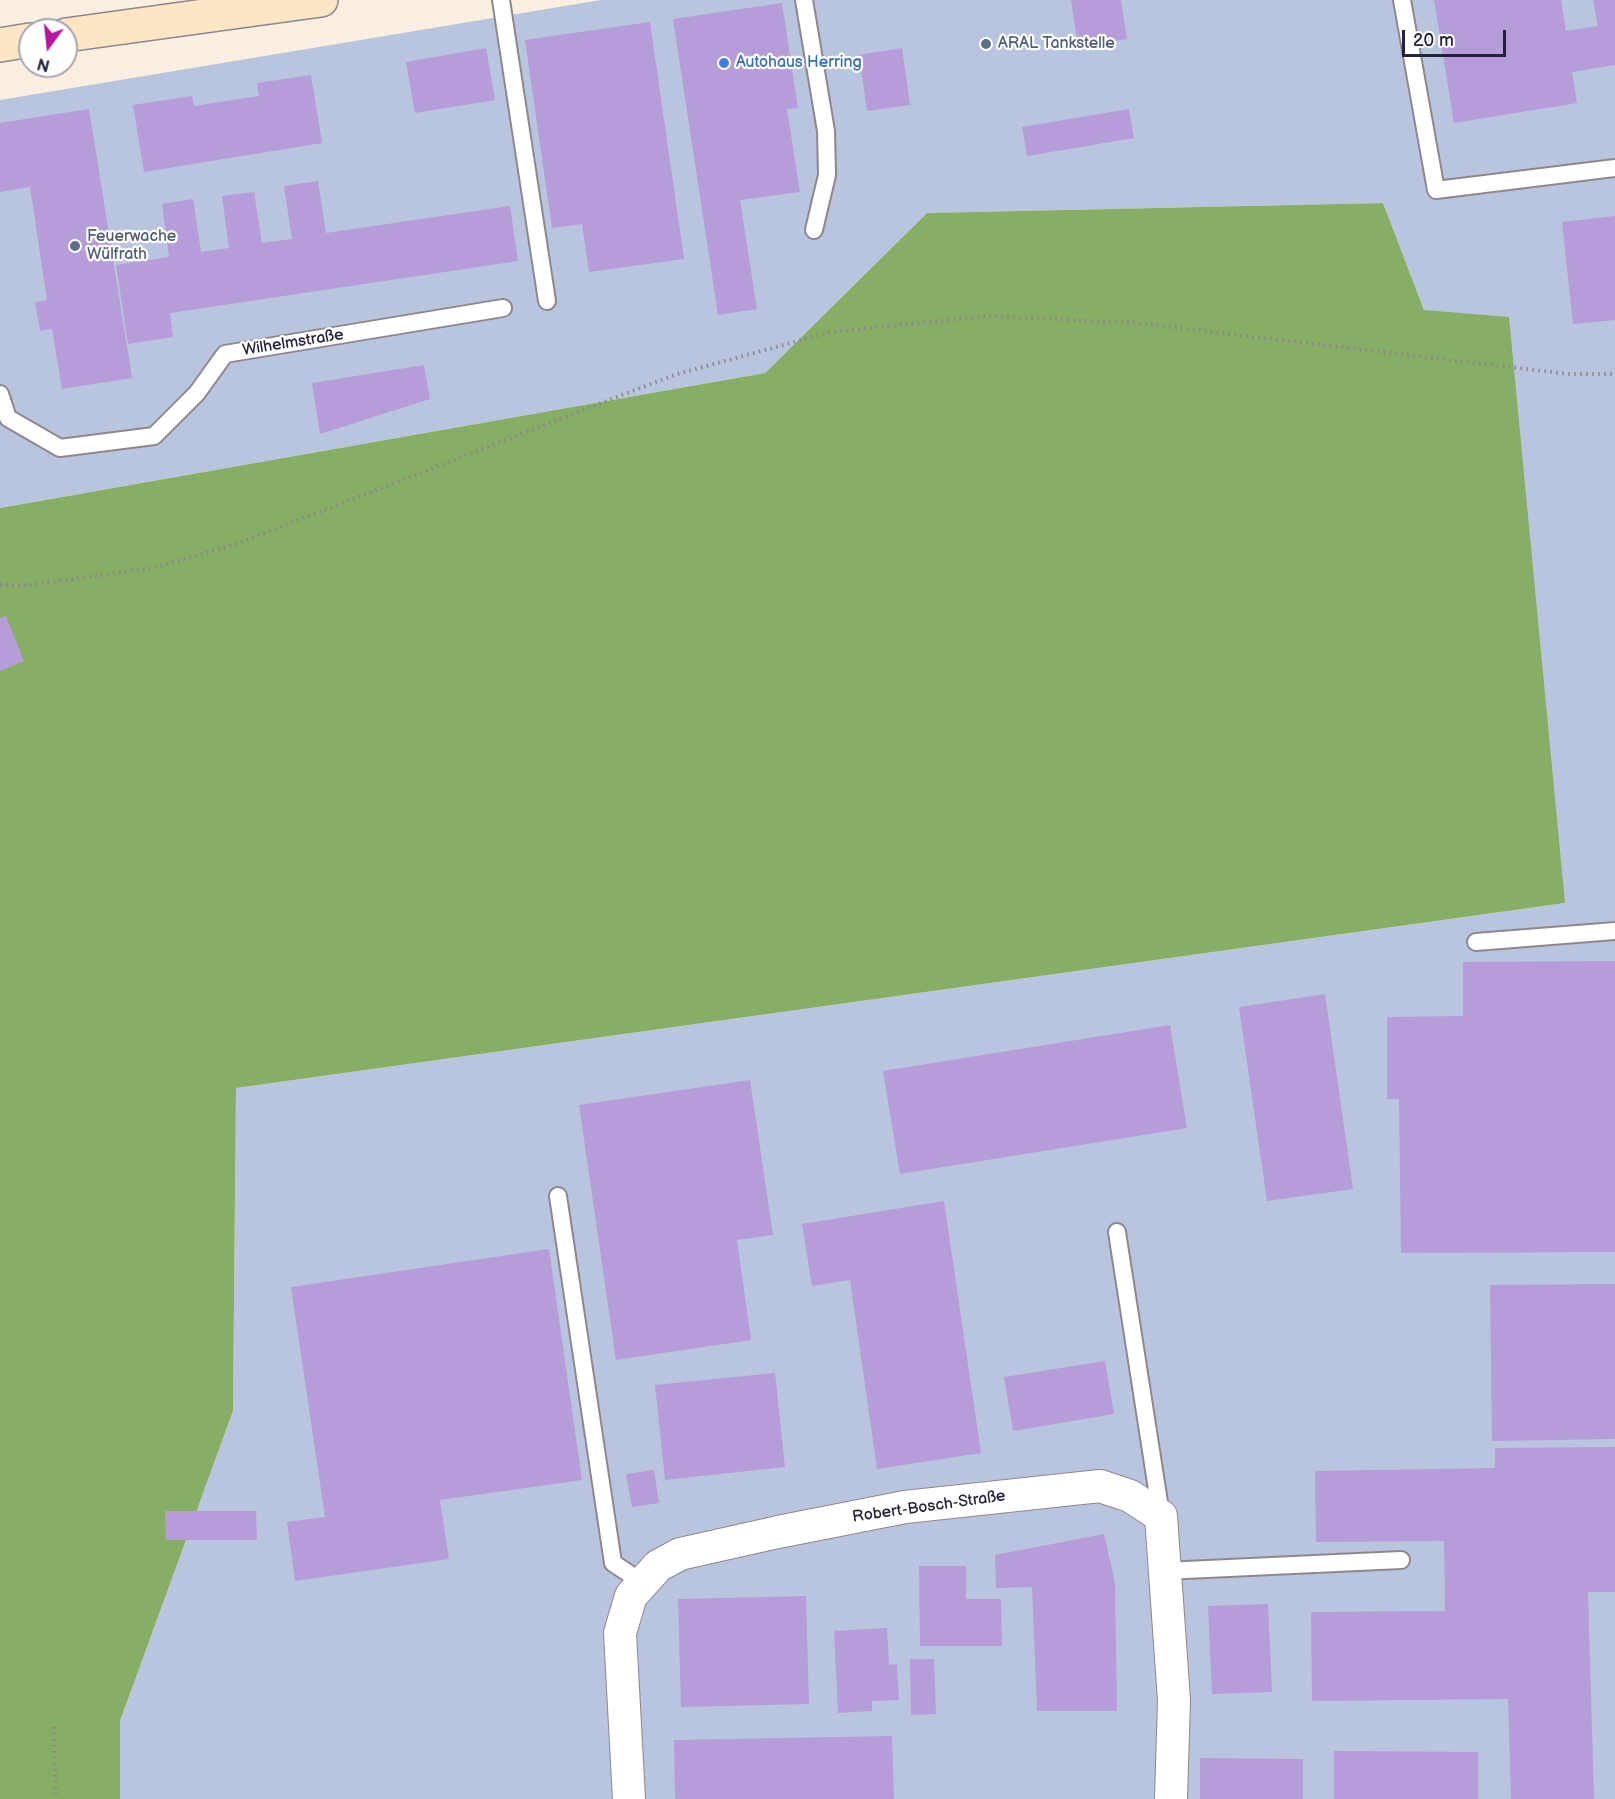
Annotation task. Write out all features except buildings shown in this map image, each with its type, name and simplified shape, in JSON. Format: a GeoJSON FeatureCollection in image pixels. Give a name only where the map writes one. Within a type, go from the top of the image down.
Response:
{"type":"FeatureCollection","features":[{"type":"Feature","properties":{"kind":"main road"},"geometry":{"type":"LineString","coordinates":[[78,33],[321,0]]}},
{"type":"Feature","properties":{"kind":"main road"},"geometry":{"type":"LineString","coordinates":[[0,45],[18,42]]}},
{"type":"Feature","properties":{"kind":"street","name":"Robert-Bosch-Straße"},"geometry":{"type":"LineString","coordinates":[[628,1799],[620,1633],[631,1596],[658,1566],[680,1554],[905,1507],[1100,1486],[1130,1496],[1161,1516]]}},
{"type":"Feature","properties":{"kind":"street"},"geometry":{"type":"LineString","coordinates":[[1161,1516],[1174,1700],[1171,1799]]}},
{"type":"Feature","properties":{"kind":"lane"},"geometry":{"type":"LineString","coordinates":[[501,0],[548,301]]}},
{"type":"Feature","properties":{"kind":"lane"},"geometry":{"type":"LineString","coordinates":[[804,0],[826,131],[827,175],[814,230]]}},
{"type":"Feature","properties":{"kind":"lane"},"geometry":{"type":"LineString","coordinates":[[1402,0],[1436,190],[1615,168]]}},
{"type":"Feature","properties":{"kind":"lane","name":"Wilhelmstraße"},"geometry":{"type":"LineString","coordinates":[[0,394],[8,418],[60,448],[154,436],[198,393],[225,354],[503,308]]}},
{"type":"Feature","properties":{"kind":"lane"},"geometry":{"type":"LineString","coordinates":[[1476,942],[1615,932]]}},
{"type":"Feature","properties":{"kind":"lane"},"geometry":{"type":"LineString","coordinates":[[558,1196],[613,1563],[643,1582]]}},
{"type":"Feature","properties":{"kind":"lane"},"geometry":{"type":"LineString","coordinates":[[1117,1232],[1161,1516]]}},
{"type":"Feature","properties":{"kind":"lane"},"geometry":{"type":"LineString","coordinates":[[1164,1571],[1401,1560]]}},
{"type":"Feature","properties":{"kind":"path"},"geometry":{"type":"LineString","coordinates":[[0,585],[30,585],[157,567],[236,544],[674,375],[831,332],[988,316],[1138,324],[1569,374],[1615,374]]}},
{"type":"Feature","properties":{"kind":"path"},"geometry":{"type":"LineString","coordinates":[[54,1727],[56,1799]]}},
{"type":"Feature","properties":{"kind":"shaded area"},"geometry":{"type":"Polygon","coordinates":[[[601,0],[1615,0],[1615,1799],[120,1799],[120,1721],[233,1411],[236,1088],[1565,903],[1424,310],[1383,203],[927,213],[765,373],[0,508],[0,100],[601,0]]]}},
{"type":"Feature","properties":{"kind":"green space"},"geometry":{"type":"Polygon","coordinates":[[[1383,203],[1424,310],[1509,317],[1565,903],[236,1088],[233,1411],[120,1721],[120,1799],[0,1799],[0,508],[765,373],[927,213],[1383,203]]]}},
{"type":"Feature","properties":{"kind":"place","name":"ARAL Tankstelle"},"geometry":{"type":"Point","coordinates":[986,44]}},
{"type":"Feature","properties":{"kind":"place","name":"Autohaus Herring"},"geometry":{"type":"Point","coordinates":[724,63]}},
{"type":"Feature","properties":{"kind":"place","name":"Feuerwache Wülfrath"},"geometry":{"type":"Point","coordinates":[75,246]}}]}
